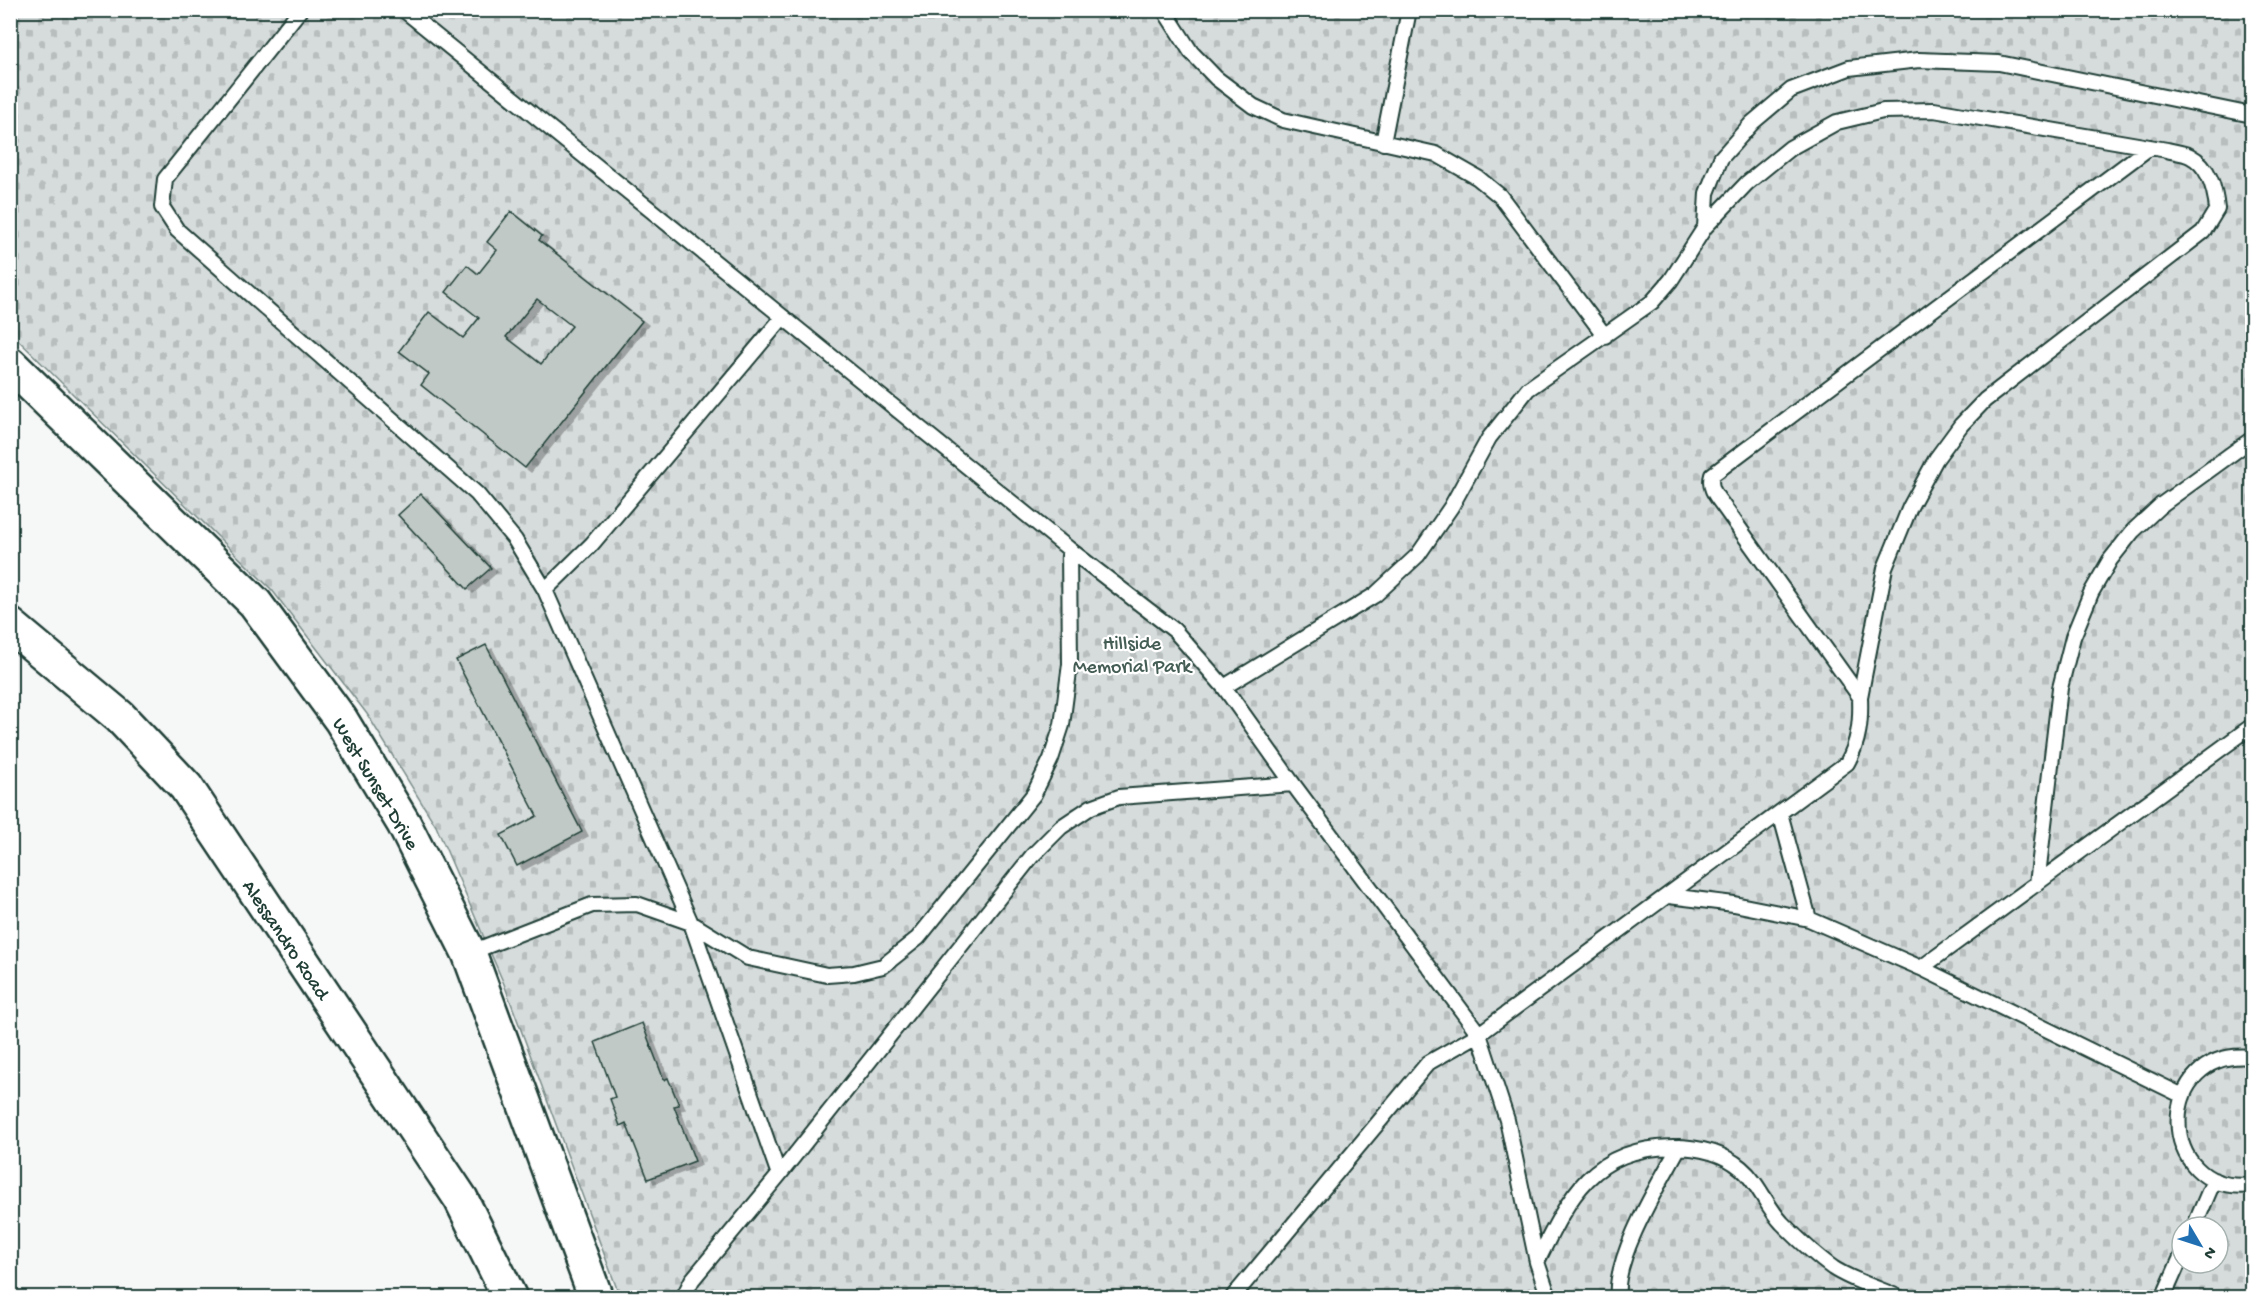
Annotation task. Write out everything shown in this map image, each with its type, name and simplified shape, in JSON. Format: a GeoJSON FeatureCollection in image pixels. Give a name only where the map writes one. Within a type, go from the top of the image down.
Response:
{"type":"FeatureCollection","features":[{"type":"Feature","properties":{"kind":"street","name":"West Sunset Drive"},"geometry":{"type":"LineString","coordinates":[[10,364],[255,603],[341,720],[404,824],[470,952],[596,1298]]}},
{"type":"Feature","properties":{"kind":"street","name":"Alessandro Road"},"geometry":{"type":"LineString","coordinates":[[10,625],[120,717],[186,787],[461,1199],[510,1298]]}},
{"type":"Feature","properties":{"kind":"lane"},"geometry":{"type":"LineString","coordinates":[[300,10],[165,179],[162,207],[177,230],[477,494],[515,540],[545,590],[691,923],[779,1175]]}},
{"type":"Feature","properties":{"kind":"lane"},"geometry":{"type":"LineString","coordinates":[[404,10],[1069,549],[1174,630],[1224,687],[1293,784],[1479,1034],[1507,1120],[1537,1262],[1549,1298]]}},
{"type":"Feature","properties":{"kind":"lane"},"geometry":{"type":"LineString","coordinates":[[1164,10],[1191,52],[1216,78],[1253,105],[1283,120],[1436,154],[1478,178],[1500,196],[1605,336]]}},
{"type":"Feature","properties":{"kind":"lane"},"geometry":{"type":"LineString","coordinates":[[1383,143],[1408,10]]}},
{"type":"Feature","properties":{"kind":"lane"},"geometry":{"type":"LineString","coordinates":[[1705,227],[1707,193],[1721,158],[1752,123],[1791,90],[1849,68],[1919,60],[1998,63],[2253,115]]}},
{"type":"Feature","properties":{"kind":"lane"},"geometry":{"type":"LineString","coordinates":[[1224,687],[1375,595],[1418,555],[1451,507],[1489,438],[1528,389],[1652,302],[1662,291],[1705,227],[1747,183],[1790,148],[1837,122],[1883,111],[1934,110],[2151,147],[2190,156],[2205,168],[2212,183],[2217,210],[2203,232],[2178,254],[1985,400],[1954,433],[1936,459],[1910,507],[1885,568],[1860,697],[1861,719],[1856,748],[1847,763],[1479,1034],[1428,1063],[1232,1298]]}},
{"type":"Feature","properties":{"kind":"lane"},"geometry":{"type":"LineString","coordinates":[[1860,697],[1712,489],[1710,482],[1712,475],[2151,147]]}},
{"type":"Feature","properties":{"kind":"lane"},"geometry":{"type":"LineString","coordinates":[[545,590],[592,544],[783,317]]}},
{"type":"Feature","properties":{"kind":"lane"},"geometry":{"type":"LineString","coordinates":[[2037,884],[2060,688],[2073,637],[2091,593],[2110,560],[2133,531],[2161,505],[2253,439]]}},
{"type":"Feature","properties":{"kind":"lane"},"geometry":{"type":"LineString","coordinates":[[470,952],[592,905],[637,904],[691,923],[748,958],[827,975],[854,973],[884,966],[918,938],[1034,794],[1051,759],[1062,725],[1070,664],[1069,549]]}},
{"type":"Feature","properties":{"kind":"lane"},"geometry":{"type":"LineString","coordinates":[[1921,968],[2253,726]]}},
{"type":"Feature","properties":{"kind":"lane"},"geometry":{"type":"LineString","coordinates":[[683,1298],[692,1280],[779,1175],[1018,873],[1061,827],[1091,807],[1119,797],[1293,784]]}},
{"type":"Feature","properties":{"kind":"lane"},"geometry":{"type":"LineString","coordinates":[[1780,813],[1809,919]]}},
{"type":"Feature","properties":{"kind":"lane"},"geometry":{"type":"LineString","coordinates":[[1669,896],[1734,904],[1809,919],[1921,968],[2183,1096]]}},
{"type":"Feature","properties":{"kind":"lane"},"geometry":{"type":"LineString","coordinates":[[2253,1057],[2240,1055],[2218,1060],[2200,1071],[2186,1088],[2178,1108],[2177,1129],[2183,1150],[2196,1168],[2214,1180],[2228,1185],[2253,1185]]}},
{"type":"Feature","properties":{"kind":"lane"},"geometry":{"type":"LineString","coordinates":[[1618,1298],[1623,1263],[1635,1228],[1679,1147]]}},
{"type":"Feature","properties":{"kind":"lane"},"geometry":{"type":"LineString","coordinates":[[1537,1262],[1559,1216],[1582,1185],[1607,1162],[1656,1148],[1699,1148],[1719,1154],[1741,1168],[1759,1188],[1780,1221],[1834,1269],[1900,1298]]}},
{"type":"Feature","properties":{"kind":"lane"},"geometry":{"type":"LineString","coordinates":[[2199,1215],[2214,1180]]}},
{"type":"Feature","properties":{"kind":"lane"},"geometry":{"type":"LineString","coordinates":[[2163,1298],[2173,1275]]}},
{"type":"Feature","properties":{"kind":"green space","name":"Hillside Memorial Park"},"geometry":{"type":"Polygon","coordinates":[[[10,11],[2252,11],[2252,1297],[620,1297],[504,984],[436,826],[367,714],[272,590],[11,333],[10,11]]]}},
{"type":"Feature","properties":{"kind":"building"},"geometry":{"type":"Polygon","coordinates":[[[511,211],[542,236],[539,240],[642,321],[525,468],[421,385],[429,374],[399,351],[429,312],[463,338],[479,318],[446,292],[467,265],[478,274],[497,250],[487,242],[511,211]],[[537,299],[506,337],[541,364],[572,326],[537,299]]]}},
{"type":"Feature","properties":{"kind":"building"},"geometry":{"type":"Polygon","coordinates":[[[421,494],[491,568],[467,589],[398,515],[421,494]]]}},
{"type":"Feature","properties":{"kind":"building"},"geometry":{"type":"Polygon","coordinates":[[[486,645],[582,832],[517,866],[501,835],[537,816],[456,660],[486,645]]]}},
{"type":"Feature","properties":{"kind":"building"},"geometry":{"type":"Polygon","coordinates":[[[642,1023],[664,1080],[668,1078],[679,1105],[674,1106],[695,1161],[648,1179],[626,1123],[620,1126],[610,1099],[615,1097],[595,1042],[642,1023]]]}}]}
